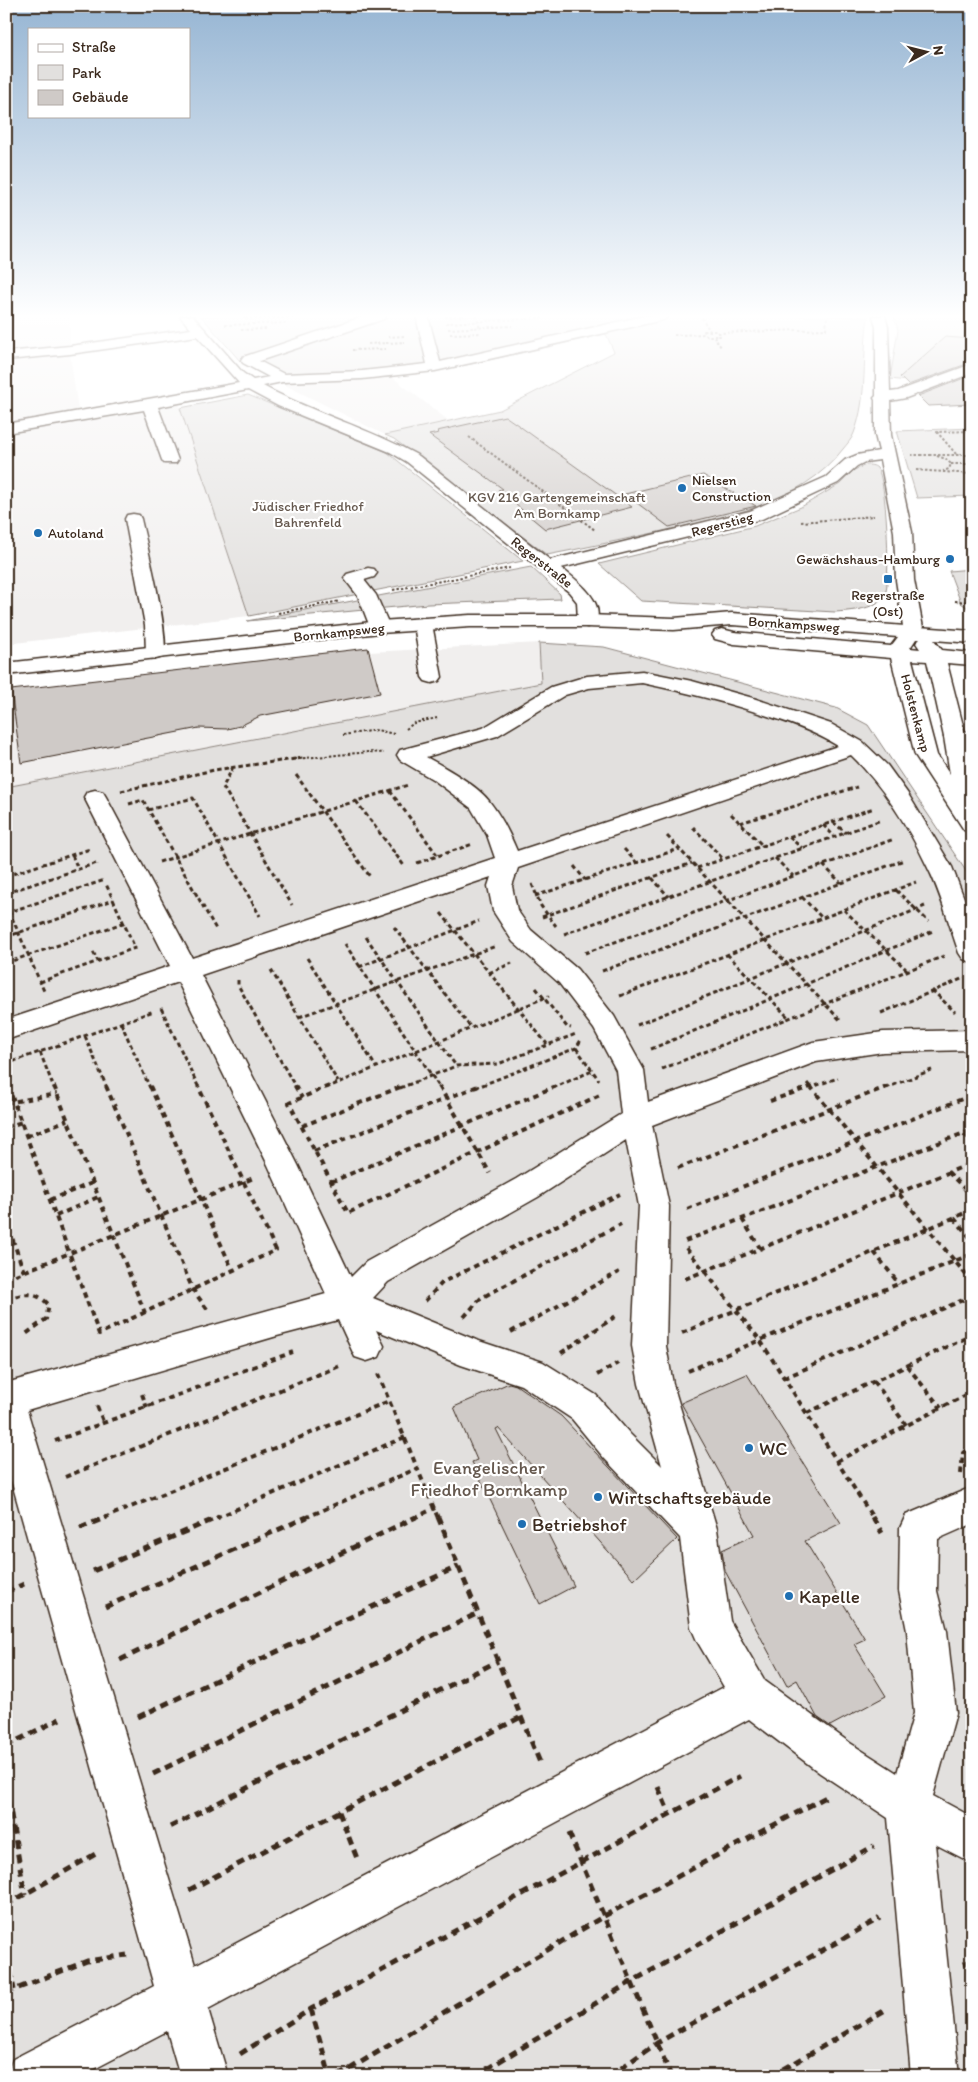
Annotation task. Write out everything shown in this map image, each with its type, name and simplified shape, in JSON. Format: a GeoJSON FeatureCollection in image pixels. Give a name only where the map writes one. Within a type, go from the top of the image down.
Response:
{"type":"FeatureCollection","features":[{"type":"Feature","properties":{"kind":"street"},"geometry":{"type":"LineString","coordinates":[[6,428],[91,413]]}},
{"type":"Feature","properties":{"kind":"street"},"geometry":{"type":"LineString","coordinates":[[153,413],[170,460]]}},
{"type":"Feature","properties":{"kind":"street","name":"Regerstraße"},"geometry":{"type":"LineString","coordinates":[[308,413],[395,448],[413,459],[575,588],[586,602],[587,621]]}},
{"type":"Feature","properties":{"kind":"street"},"geometry":{"type":"LineString","coordinates":[[882,413],[883,435],[896,454],[905,580],[914,633],[936,656]]}},
{"type":"Feature","properties":{"kind":"street","name":"Regerstieg"},"geometry":{"type":"LineString","coordinates":[[546,566],[698,531],[763,513],[832,480],[851,464],[862,458],[896,454]]}},
{"type":"Feature","properties":{"kind":"street"},"geometry":{"type":"LineString","coordinates":[[133,519],[154,625],[156,652]]}},
{"type":"Feature","properties":{"kind":"street"},"geometry":{"type":"LineString","coordinates":[[368,573],[353,578],[367,595],[380,627]]}},
{"type":"Feature","properties":{"kind":"street","name":"Bornkampsweg"},"geometry":{"type":"LineString","coordinates":[[6,670],[380,627],[505,621],[674,624],[732,619],[972,637]]}},
{"type":"Feature","properties":{"kind":"street"},"geometry":{"type":"LineString","coordinates":[[423,624],[432,677]]}},
{"type":"Feature","properties":{"kind":"street","name":"Bornkampsweg"},"geometry":{"type":"LineString","coordinates":[[674,624],[734,638],[972,659]]}},
{"type":"Feature","properties":{"kind":"street","name":"Holstenkamp"},"geometry":{"type":"LineString","coordinates":[[914,633],[901,646],[900,653],[926,755],[969,821]]}},
{"type":"Feature","properties":{"kind":"street","name":"Holstenkamp"},"geometry":{"type":"LineString","coordinates":[[936,656],[964,737],[969,821]]}},
{"type":"Feature","properties":{"kind":"street"},"geometry":{"type":"LineString","coordinates":[[403,745],[490,732],[558,692],[587,682],[642,677],[692,687],[746,702],[824,728],[855,747],[879,770],[900,799],[942,872],[970,950]]}},
{"type":"Feature","properties":{"kind":"street"},"geometry":{"type":"LineString","coordinates":[[403,745],[480,804],[499,835],[508,862],[500,886],[514,925],[568,976],[602,1022],[627,1091],[649,1179],[654,1209],[650,1346],[656,1384],[698,1528],[711,1627],[751,1695],[835,1758],[864,1777],[910,1815],[972,1841]]}},
{"type":"Feature","properties":{"kind":"street"},"geometry":{"type":"LineString","coordinates":[[6,1030],[184,970],[262,955],[340,918],[855,747]]}},
{"type":"Feature","properties":{"kind":"street"},"geometry":{"type":"LineString","coordinates":[[95,797],[283,1165],[369,1350]]}},
{"type":"Feature","properties":{"kind":"street"},"geometry":{"type":"LineString","coordinates":[[204,2076],[6,1400],[277,1321],[348,1303],[377,1272],[505,1200],[627,1091],[789,1061],[855,1036],[916,1040],[972,1040]]}},
{"type":"Feature","properties":{"kind":"street"},"geometry":{"type":"LineString","coordinates":[[348,1303],[458,1348],[531,1373],[563,1393],[584,1408],[617,1446],[698,1528]]}},
{"type":"Feature","properties":{"kind":"street"},"geometry":{"type":"LineString","coordinates":[[935,2076],[910,1815],[935,1714],[927,1631],[918,1591],[919,1528],[972,1505]]}},
{"type":"Feature","properties":{"kind":"street"},"geometry":{"type":"LineString","coordinates":[[30,2076],[181,1998],[751,1695]]}},
{"type":"Feature","properties":{"kind":"path"},"geometry":{"type":"LineString","coordinates":[[956,454],[937,432],[972,431]]}},
{"type":"Feature","properties":{"kind":"path"},"geometry":{"type":"LineString","coordinates":[[469,437],[620,548]]}},
{"type":"Feature","properties":{"kind":"path"},"geometry":{"type":"LineString","coordinates":[[896,454],[972,455]]}},
{"type":"Feature","properties":{"kind":"path"},"geometry":{"type":"LineString","coordinates":[[934,455],[946,459],[951,464],[972,464]]}},
{"type":"Feature","properties":{"kind":"path"},"geometry":{"type":"LineString","coordinates":[[941,471],[949,469],[951,464]]}},
{"type":"Feature","properties":{"kind":"path"},"geometry":{"type":"LineString","coordinates":[[909,470],[972,474]]}},
{"type":"Feature","properties":{"kind":"path"},"geometry":{"type":"LineString","coordinates":[[792,523],[900,514]]}},
{"type":"Feature","properties":{"kind":"path"},"geometry":{"type":"LineString","coordinates":[[955,601],[972,602]]}},
{"type":"Feature","properties":{"kind":"path"},"geometry":{"type":"LineString","coordinates":[[403,745],[414,724],[437,718]]}},
{"type":"Feature","properties":{"kind":"path"},"geometry":{"type":"LineString","coordinates":[[343,735],[377,730],[403,745]]}},
{"type":"Feature","properties":{"kind":"path"},"geometry":{"type":"LineString","coordinates":[[95,797],[214,770],[317,756],[369,752],[403,745]]}},
{"type":"Feature","properties":{"kind":"path"},"geometry":{"type":"LineString","coordinates":[[233,767],[223,786],[292,905]]}},
{"type":"Feature","properties":{"kind":"path"},"geometry":{"type":"LineString","coordinates":[[296,775],[371,878]]}},
{"type":"Feature","properties":{"kind":"path"},"geometry":{"type":"LineString","coordinates":[[132,870],[442,775]]}},
{"type":"Feature","properties":{"kind":"path"},"geometry":{"type":"LineString","coordinates":[[740,823],[862,786]]}},
{"type":"Feature","properties":{"kind":"path"},"geometry":{"type":"LineString","coordinates":[[724,790],[731,799],[720,802],[763,846]]}},
{"type":"Feature","properties":{"kind":"path"},"geometry":{"type":"LineString","coordinates":[[390,791],[438,856]]}},
{"type":"Feature","properties":{"kind":"path"},"geometry":{"type":"LineString","coordinates":[[148,810],[192,798],[260,916]]}},
{"type":"Feature","properties":{"kind":"path"},"geometry":{"type":"LineString","coordinates":[[697,868],[900,799]]}},
{"type":"Feature","properties":{"kind":"path"},"geometry":{"type":"LineString","coordinates":[[143,800],[217,931]]}},
{"type":"Feature","properties":{"kind":"path"},"geometry":{"type":"LineString","coordinates":[[356,801],[405,867]]}},
{"type":"Feature","properties":{"kind":"path"},"geometry":{"type":"LineString","coordinates":[[673,807],[723,859]]}},
{"type":"Feature","properties":{"kind":"path"},"geometry":{"type":"LineString","coordinates":[[648,816],[855,1036],[932,990],[972,975]]}},
{"type":"Feature","properties":{"kind":"path"},"geometry":{"type":"LineString","coordinates":[[564,934],[889,818]]}},
{"type":"Feature","properties":{"kind":"path"},"geometry":{"type":"LineString","coordinates":[[833,822],[846,833]]}},
{"type":"Feature","properties":{"kind":"path"},"geometry":{"type":"LineString","coordinates":[[823,825],[835,837]]}},
{"type":"Feature","properties":{"kind":"path"},"geometry":{"type":"LineString","coordinates":[[585,953],[901,836]]}},
{"type":"Feature","properties":{"kind":"path"},"geometry":{"type":"LineString","coordinates":[[790,837],[803,848]]}},
{"type":"Feature","properties":{"kind":"path"},"geometry":{"type":"LineString","coordinates":[[535,896],[679,849]]}},
{"type":"Feature","properties":{"kind":"path"},"geometry":{"type":"LineString","coordinates":[[6,876],[91,850]]}},
{"type":"Feature","properties":{"kind":"path"},"geometry":{"type":"LineString","coordinates":[[72,856],[78,869]]}},
{"type":"Feature","properties":{"kind":"path"},"geometry":{"type":"LineString","coordinates":[[602,971],[913,857]]}},
{"type":"Feature","properties":{"kind":"path"},"geometry":{"type":"LineString","coordinates":[[775,858],[793,876]]}},
{"type":"Feature","properties":{"kind":"path"},"geometry":{"type":"LineString","coordinates":[[6,893],[97,863],[135,948],[40,982]]}},
{"type":"Feature","properties":{"kind":"path"},"geometry":{"type":"LineString","coordinates":[[359,967],[455,930],[514,925],[546,916],[692,863]]}},
{"type":"Feature","properties":{"kind":"path"},"geometry":{"type":"LineString","coordinates":[[823,865],[841,883]]}},
{"type":"Feature","properties":{"kind":"path"},"geometry":{"type":"LineString","coordinates":[[602,1022],[621,995],[942,872]]}},
{"type":"Feature","properties":{"kind":"path"},"geometry":{"type":"LineString","coordinates":[[531,878],[535,896],[546,916],[568,939]]}},
{"type":"Feature","properties":{"kind":"path"},"geometry":{"type":"LineString","coordinates":[[652,878],[669,896]]}},
{"type":"Feature","properties":{"kind":"path"},"geometry":{"type":"LineString","coordinates":[[8,912],[104,880]]}},
{"type":"Feature","properties":{"kind":"path"},"geometry":{"type":"LineString","coordinates":[[423,890],[548,1044]]}},
{"type":"Feature","properties":{"kind":"path"},"geometry":{"type":"LineString","coordinates":[[896,890],[937,929]]}},
{"type":"Feature","properties":{"kind":"path"},"geometry":{"type":"LineString","coordinates":[[302,1126],[456,1066],[498,1064],[602,1022],[750,978],[950,895]]}},
{"type":"Feature","properties":{"kind":"path"},"geometry":{"type":"LineString","coordinates":[[802,897],[822,918]]}},
{"type":"Feature","properties":{"kind":"path"},"geometry":{"type":"LineString","coordinates":[[6,937],[113,900]]}},
{"type":"Feature","properties":{"kind":"path"},"geometry":{"type":"LineString","coordinates":[[6,904],[54,1014]]}},
{"type":"Feature","properties":{"kind":"path"},"geometry":{"type":"LineString","coordinates":[[844,910],[907,970]]}},
{"type":"Feature","properties":{"kind":"path"},"geometry":{"type":"LineString","coordinates":[[340,918],[381,959],[456,1066]]}},
{"type":"Feature","properties":{"kind":"path"},"geometry":{"type":"LineString","coordinates":[[340,918],[359,967],[447,1099],[505,1200]]}},
{"type":"Feature","properties":{"kind":"path"},"geometry":{"type":"LineString","coordinates":[[627,1091],[771,999],[959,920]]}},
{"type":"Feature","properties":{"kind":"path"},"geometry":{"type":"LineString","coordinates":[[390,921],[471,1028]]}},
{"type":"Feature","properties":{"kind":"path"},"geometry":{"type":"LineString","coordinates":[[6,963],[124,922]]}},
{"type":"Feature","properties":{"kind":"path"},"geometry":{"type":"LineString","coordinates":[[299,1017],[474,954],[514,925]]}},
{"type":"Feature","properties":{"kind":"path"},"geometry":{"type":"LineString","coordinates":[[579,948],[591,959]]}},
{"type":"Feature","properties":{"kind":"path"},"geometry":{"type":"LineString","coordinates":[[575,986],[289,1103],[348,1213],[478,1151],[627,1091],[789,1018],[907,970],[970,950]]}},
{"type":"Feature","properties":{"kind":"path"},"geometry":{"type":"LineString","coordinates":[[93,952],[98,962]]}},
{"type":"Feature","properties":{"kind":"path"},"geometry":{"type":"LineString","coordinates":[[304,952],[376,1067]]}},
{"type":"Feature","properties":{"kind":"path"},"geometry":{"type":"LineString","coordinates":[[727,954],[789,1018]]}},
{"type":"Feature","properties":{"kind":"path"},"geometry":{"type":"LineString","coordinates":[[302,1098],[238,985],[238,978],[262,955],[338,1082]]}},
{"type":"Feature","properties":{"kind":"path"},"geometry":{"type":"LineString","coordinates":[[596,965],[607,977]]}},
{"type":"Feature","properties":{"kind":"path"},"geometry":{"type":"LineString","coordinates":[[532,984],[566,1027]]}},
{"type":"Feature","properties":{"kind":"path"},"geometry":{"type":"LineString","coordinates":[[616,989],[621,995]]}},
{"type":"Feature","properties":{"kind":"path"},"geometry":{"type":"LineString","coordinates":[[932,990],[957,1014]]}},
{"type":"Feature","properties":{"kind":"path"},"geometry":{"type":"LineString","coordinates":[[6,1064],[161,1008],[276,1250],[99,1334],[6,1080]]}},
{"type":"Feature","properties":{"kind":"path"},"geometry":{"type":"LineString","coordinates":[[121,1023],[233,1271]]}},
{"type":"Feature","properties":{"kind":"path"},"geometry":{"type":"LineString","coordinates":[[85,1036],[193,1290],[227,1336]]}},
{"type":"Feature","properties":{"kind":"path"},"geometry":{"type":"LineString","coordinates":[[6,1279],[243,1183],[315,1151],[576,1048],[592,1071],[627,1091]]}},
{"type":"Feature","properties":{"kind":"path"},"geometry":{"type":"LineString","coordinates":[[40,1052],[145,1313]]}},
{"type":"Feature","properties":{"kind":"path"},"geometry":{"type":"LineString","coordinates":[[789,1061],[972,1282]]}},
{"type":"Feature","properties":{"kind":"path"},"geometry":{"type":"LineString","coordinates":[[401,1326],[443,1282],[649,1179],[936,1069]]}},
{"type":"Feature","properties":{"kind":"path"},"geometry":{"type":"LineString","coordinates":[[331,1182],[592,1071]]}},
{"type":"Feature","properties":{"kind":"path"},"geometry":{"type":"LineString","coordinates":[[6,1103],[14,1100],[57,1094]]}},
{"type":"Feature","properties":{"kind":"path"},"geometry":{"type":"LineString","coordinates":[[458,1348],[481,1298],[654,1209],[660,1220],[972,1095]]}},
{"type":"Feature","properties":{"kind":"path"},"geometry":{"type":"LineString","coordinates":[[27,1136],[67,1120]]}},
{"type":"Feature","properties":{"kind":"path"},"geometry":{"type":"LineString","coordinates":[[6,1127],[22,1122]]}},
{"type":"Feature","properties":{"kind":"path"},"geometry":{"type":"LineString","coordinates":[[888,1542],[760,1340],[735,1311],[682,1242],[972,1130]]}},
{"type":"Feature","properties":{"kind":"path"},"geometry":{"type":"LineString","coordinates":[[964,1134],[972,1142]]}},
{"type":"Feature","properties":{"kind":"path"},"geometry":{"type":"LineString","coordinates":[[531,1373],[652,1292],[972,1162]]}},
{"type":"Feature","properties":{"kind":"path"},"geometry":{"type":"LineString","coordinates":[[948,1172],[972,1196]]}},
{"type":"Feature","properties":{"kind":"path"},"geometry":{"type":"LineString","coordinates":[[50,1200],[92,1182]]}},
{"type":"Feature","properties":{"kind":"path"},"geometry":{"type":"LineString","coordinates":[[56,1216],[98,1197]]}},
{"type":"Feature","properties":{"kind":"path"},"geometry":{"type":"LineString","coordinates":[[563,1393],[650,1346],[972,1210]]}},
{"type":"Feature","properties":{"kind":"path"},"geometry":{"type":"LineString","coordinates":[[954,1218],[972,1240]]}},
{"type":"Feature","properties":{"kind":"path"},"geometry":{"type":"LineString","coordinates":[[742,1219],[760,1248]]}},
{"type":"Feature","properties":{"kind":"path"},"geometry":{"type":"LineString","coordinates":[[6,1220],[24,1272]]}},
{"type":"Feature","properties":{"kind":"path"},"geometry":{"type":"LineString","coordinates":[[874,1252],[899,1284]]}},
{"type":"Feature","properties":{"kind":"path"},"geometry":{"type":"LineString","coordinates":[[458,1348],[652,1253]]}},
{"type":"Feature","properties":{"kind":"path"},"geometry":{"type":"LineString","coordinates":[[656,1384],[972,1254]]}},
{"type":"Feature","properties":{"kind":"path"},"geometry":{"type":"LineString","coordinates":[[6,1300],[29,1293],[43,1297],[49,1304],[48,1318],[41,1327],[26,1334]]}},
{"type":"Feature","properties":{"kind":"path"},"geometry":{"type":"LineString","coordinates":[[784,1378],[972,1296]]}},
{"type":"Feature","properties":{"kind":"path"},"geometry":{"type":"LineString","coordinates":[[807,1413],[972,1335]]}},
{"type":"Feature","properties":{"kind":"path"},"geometry":{"type":"LineString","coordinates":[[27,1472],[302,1349]]}},
{"type":"Feature","properties":{"kind":"path"},"geometry":{"type":"LineString","coordinates":[[27,1472],[369,1350],[671,2076]]}},
{"type":"Feature","properties":{"kind":"path"},"geometry":{"type":"LineString","coordinates":[[907,1366],[941,1408]]}},
{"type":"Feature","properties":{"kind":"path"},"geometry":{"type":"LineString","coordinates":[[874,1382],[906,1425]]}},
{"type":"Feature","properties":{"kind":"path"},"geometry":{"type":"LineString","coordinates":[[836,1461],[972,1392]]}},
{"type":"Feature","properties":{"kind":"path"},"geometry":{"type":"LineString","coordinates":[[48,1542],[389,1401]]}},
{"type":"Feature","properties":{"kind":"path"},"geometry":{"type":"LineString","coordinates":[[66,1604],[405,1437]]}},
{"type":"Feature","properties":{"kind":"path"},"geometry":{"type":"LineString","coordinates":[[960,1460],[967,1447],[972,1444]]}},
{"type":"Feature","properties":{"kind":"path"},"geometry":{"type":"LineString","coordinates":[[66,1604],[418,1468]]}},
{"type":"Feature","properties":{"kind":"path"},"geometry":{"type":"LineString","coordinates":[[95,1704],[435,1508]]}},
{"type":"Feature","properties":{"kind":"path"},"geometry":{"type":"LineString","coordinates":[[6,1746],[95,1704],[459,1566]]}},
{"type":"Feature","properties":{"kind":"path"},"geometry":{"type":"LineString","coordinates":[[964,1588],[972,1584]]}},
{"type":"Feature","properties":{"kind":"path"},"geometry":{"type":"LineString","coordinates":[[120,1790],[478,1613]]}},
{"type":"Feature","properties":{"kind":"path"},"geometry":{"type":"LineString","coordinates":[[6,1905],[134,1838],[498,1661]]}},
{"type":"Feature","properties":{"kind":"path"},"geometry":{"type":"LineString","coordinates":[[154,1907],[521,1718]]}},
{"type":"Feature","properties":{"kind":"path"},"geometry":{"type":"LineString","coordinates":[[238,2055],[311,2009],[740,1776]]}},
{"type":"Feature","properties":{"kind":"path"},"geometry":{"type":"LineString","coordinates":[[338,2076],[604,1916],[864,1777]]}},
{"type":"Feature","properties":{"kind":"path"},"geometry":{"type":"LineString","coordinates":[[6,1787],[25,1895]]}},
{"type":"Feature","properties":{"kind":"path"},"geometry":{"type":"LineString","coordinates":[[339,1812],[371,1896]]}},
{"type":"Feature","properties":{"kind":"path"},"geometry":{"type":"LineString","coordinates":[[474,2076],[910,1815]]}},
{"type":"Feature","properties":{"kind":"path"},"geometry":{"type":"LineString","coordinates":[[610,2076],[657,2043],[918,1897]]}},
{"type":"Feature","properties":{"kind":"path"},"geometry":{"type":"LineString","coordinates":[[6,1944],[14,1990]]}},
{"type":"Feature","properties":{"kind":"path"},"geometry":{"type":"LineString","coordinates":[[6,1993],[87,1962],[167,1949]]}},
{"type":"Feature","properties":{"kind":"path"},"geometry":{"type":"LineString","coordinates":[[772,2076],[926,1986]]}},
{"type":"Feature","properties":{"kind":"path"},"geometry":{"type":"LineString","coordinates":[[311,2009],[330,2076]]}},
{"type":"Feature","properties":{"kind":"shaded area"},"geometry":{"type":"Polygon","coordinates":[[[6,413],[182,413],[249,616],[6,644],[6,413]]]}},
{"type":"Feature","properties":{"kind":"shaded area"},"geometry":{"type":"Polygon","coordinates":[[[341,413],[439,413],[449,421],[385,435],[341,413]]]}},
{"type":"Feature","properties":{"kind":"shaded area"},"geometry":{"type":"Polygon","coordinates":[[[539,643],[541,683],[6,787],[6,691],[368,648],[369,652],[539,643]]]}},
{"type":"Feature","properties":{"kind":"green space","name":"Jüdischer Friedhof Bahrenfeld"},"geometry":{"type":"Polygon","coordinates":[[[182,413],[292,413],[387,452],[523,561],[249,616],[182,413]]]}},
{"type":"Feature","properties":{"kind":"green space","name":"KGV 216 Gartengemeinschaft Am Bornkamp"},"geometry":{"type":"Polygon","coordinates":[[[485,413],[859,413],[852,437],[826,468],[806,483],[783,496],[759,506],[708,521],[547,555],[394,439],[385,435],[485,413]]]}},
{"type":"Feature","properties":{"kind":"green space"},"geometry":{"type":"Polygon","coordinates":[[[972,428],[972,496],[917,498],[897,431],[972,428]]]}},
{"type":"Feature","properties":{"kind":"green space"},"geometry":{"type":"Polygon","coordinates":[[[866,465],[876,467],[880,476],[885,507],[888,548],[886,591],[877,603],[868,607],[835,612],[641,601],[599,564],[755,526],[801,507],[840,484],[854,470],[866,465]]]}},
{"type":"Feature","properties":{"kind":"green space"},"geometry":{"type":"Polygon","coordinates":[[[531,567],[560,594],[561,599],[428,604],[247,621],[531,567]]]}},
{"type":"Feature","properties":{"kind":"green space"},"geometry":{"type":"Polygon","coordinates":[[[972,569],[972,611],[961,603],[949,571],[972,569]]]}},
{"type":"Feature","properties":{"kind":"green space","name":"Evangelischer Friedhof Bornkamp"},"geometry":{"type":"Polygon","coordinates":[[[539,643],[604,647],[836,708],[868,725],[972,880],[972,2076],[6,2076],[6,787],[541,683],[539,643]]]}},
{"type":"Feature","properties":{"kind":"building"},"geometry":{"type":"Polygon","coordinates":[[[505,416],[632,507],[545,529],[498,490],[503,489],[429,435],[439,433],[437,431],[505,416]]]}},
{"type":"Feature","properties":{"kind":"building"},"geometry":{"type":"Polygon","coordinates":[[[703,475],[756,506],[669,527],[625,494],[703,475]]]}},
{"type":"Feature","properties":{"kind":"building"},"geometry":{"type":"Polygon","coordinates":[[[368,648],[380,693],[260,716],[240,726],[227,729],[199,728],[21,763],[11,690],[368,648]]]}},
{"type":"Feature","properties":{"kind":"building"},"geometry":{"type":"Polygon","coordinates":[[[747,1374],[841,1523],[805,1541],[865,1639],[854,1644],[886,1696],[830,1726],[817,1717],[797,1680],[787,1686],[725,1571],[722,1550],[754,1535],[681,1403],[747,1374]]]}},
{"type":"Feature","properties":{"kind":"building"},"geometry":{"type":"Polygon","coordinates":[[[509,1383],[516,1385],[561,1416],[677,1539],[634,1580],[498,1428],[496,1429],[574,1586],[540,1604],[472,1462],[477,1460],[454,1407],[509,1383]]]}},
{"type":"Feature","properties":{"kind":"place","name":"Nielsen Construction"},"geometry":{"type":"Point","coordinates":[682,488]}},
{"type":"Feature","properties":{"kind":"place","name":"Autoland"},"geometry":{"type":"Point","coordinates":[38,533]}},
{"type":"Feature","properties":{"kind":"place","name":"Gewächshaus-Hamburg"},"geometry":{"type":"Point","coordinates":[950,559]}},
{"type":"Feature","properties":{"kind":"place","name":"Regerstraße (Ost)"},"geometry":{"type":"Point","coordinates":[888,579]}},
{"type":"Feature","properties":{"kind":"place","name":"WC"},"geometry":{"type":"Point","coordinates":[749,1448]}},
{"type":"Feature","properties":{"kind":"place","name":"Wirtschaftsgebäude"},"geometry":{"type":"Point","coordinates":[598,1497]}},
{"type":"Feature","properties":{"kind":"place","name":"Betriebshof"},"geometry":{"type":"Point","coordinates":[522,1524]}},
{"type":"Feature","properties":{"kind":"place","name":"Kapelle"},"geometry":{"type":"Point","coordinates":[789,1596]}}]}
